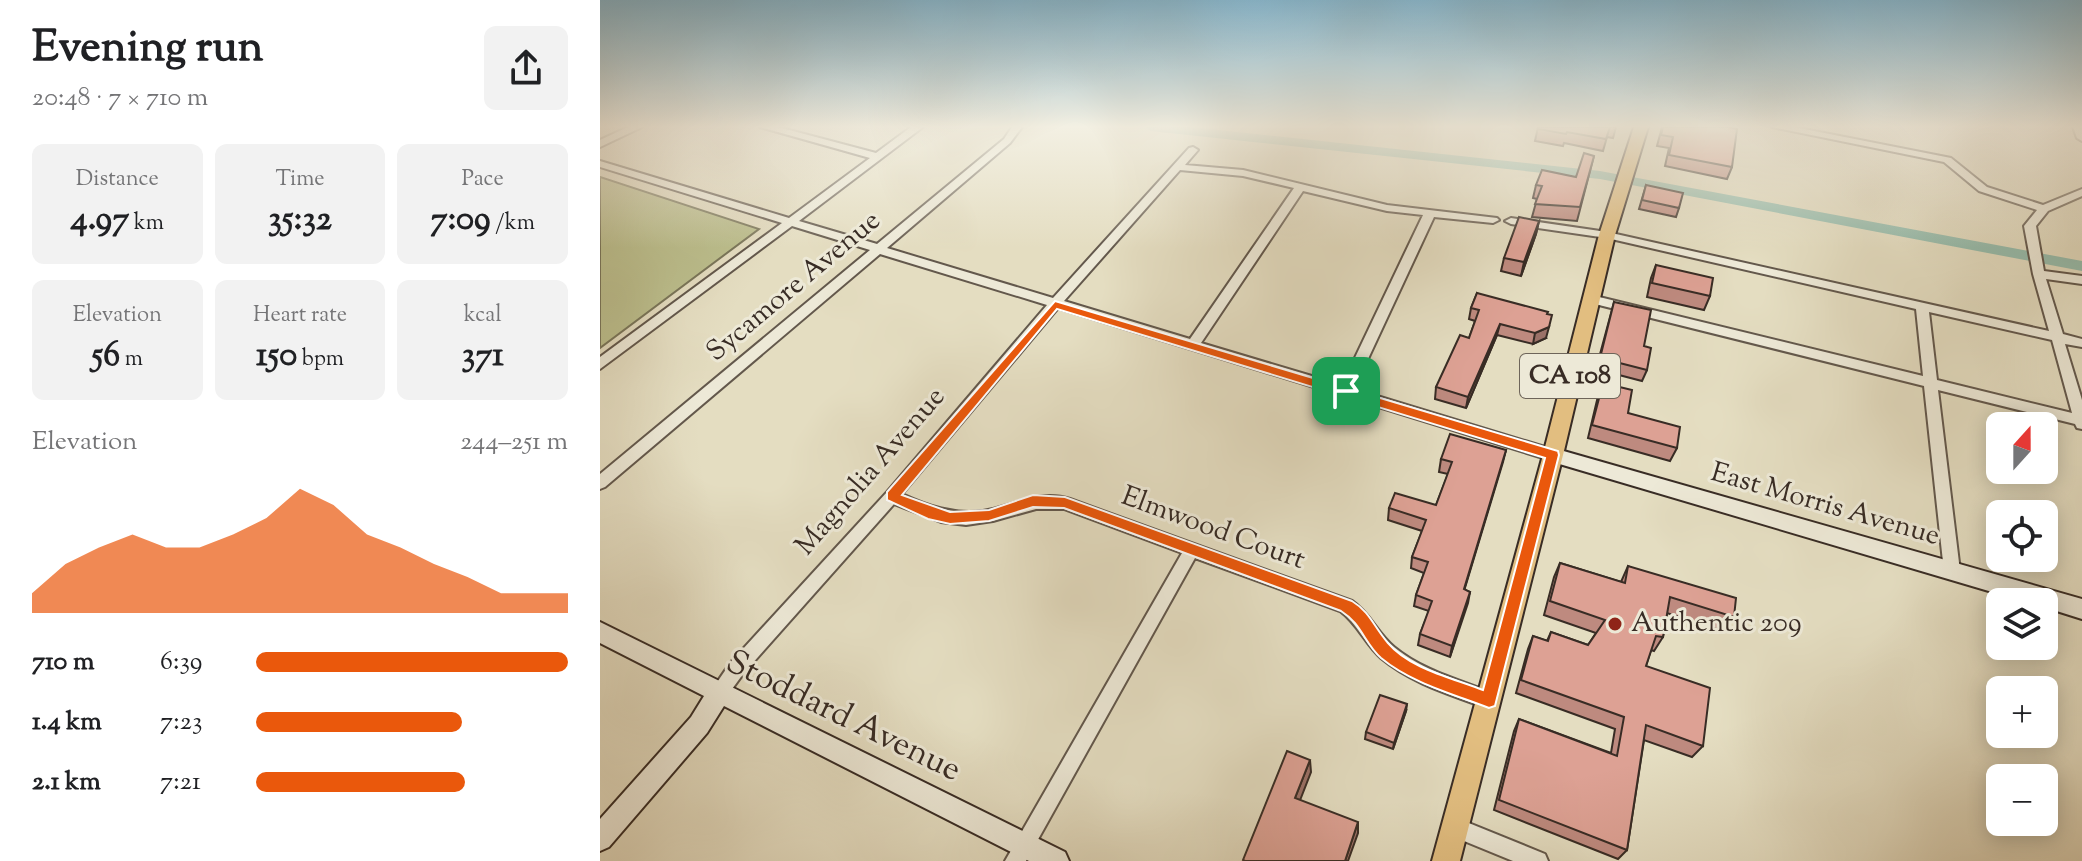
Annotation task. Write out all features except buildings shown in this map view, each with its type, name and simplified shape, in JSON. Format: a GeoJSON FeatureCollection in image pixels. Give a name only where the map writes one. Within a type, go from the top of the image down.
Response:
{"type":"FeatureCollection","features":[{"type":"Feature","properties":{"kind":"main road","name":"CA 108"},"geometry":{"type":"LineString","coordinates":[[1446,861],[1553,455],[1607,235],[1630,167]]}},
{"type":"Feature","properties":{"kind":"street"},"geometry":{"type":"LineString","coordinates":[[611,167],[1553,455]]}},
{"type":"Feature","properties":{"kind":"street"},"geometry":{"type":"LineString","coordinates":[[600,364],[864,167]]}},
{"type":"Feature","properties":{"kind":"street","name":"Sycamore Avenue"},"geometry":{"type":"LineString","coordinates":[[600,483],[975,167]]}},
{"type":"Feature","properties":{"kind":"street","name":"Magnolia Avenue"},"geometry":{"type":"LineString","coordinates":[[600,838],[699,725],[737,668],[892,496],[1055,304],[1178,167]]}},
{"type":"Feature","properties":{"kind":"street"},"geometry":{"type":"LineString","coordinates":[[1180,167],[1243,173],[1387,208],[1493,220]]}},
{"type":"Feature","properties":{"kind":"street"},"geometry":{"type":"LineString","coordinates":[[1956,167],[1983,189],[2044,209]]}},
{"type":"Feature","properties":{"kind":"street"},"geometry":{"type":"LineString","coordinates":[[1193,345],[1300,187]]}},
{"type":"Feature","properties":{"kind":"street"},"geometry":{"type":"LineString","coordinates":[[1591,299],[2081,422],[2038,270],[2030,226],[2044,209],[2082,192]]}},
{"type":"Feature","properties":{"kind":"street"},"geometry":{"type":"LineString","coordinates":[[1346,391],[1430,213]]}},
{"type":"Feature","properties":{"kind":"street"},"geometry":{"type":"LineString","coordinates":[[1511,221],[1607,235],[2082,343]]}},
{"type":"Feature","properties":{"kind":"street"},"geometry":{"type":"LineString","coordinates":[[2038,270],[2082,280]]}},
{"type":"Feature","properties":{"kind":"street"},"geometry":{"type":"LineString","coordinates":[[1922,307],[1952,571]]}},
{"type":"Feature","properties":{"kind":"street","name":"East Morris Avenue"},"geometry":{"type":"LineString","coordinates":[[1553,455],[2082,609]]}},
{"type":"Feature","properties":{"kind":"street","name":"Elmwood Court"},"geometry":{"type":"LineString","coordinates":[[892,496],[933,515],[950,518],[989,516],[1033,501],[1065,503],[1346,606],[1361,615],[1383,650],[1400,662],[1418,673],[1489,700]]}},
{"type":"Feature","properties":{"kind":"street"},"geometry":{"type":"LineString","coordinates":[[1019,853],[1192,549]]}},
{"type":"Feature","properties":{"kind":"street","name":"Stoddard Avenue"},"geometry":{"type":"LineString","coordinates":[[600,632],[1019,853],[1056,861]]}},
{"type":"Feature","properties":{"kind":"street"},"geometry":{"type":"LineString","coordinates":[[1454,827],[1538,861]]}},
{"type":"Feature","properties":{"kind":"green space"},"geometry":{"type":"Polygon","coordinates":[[[600,177],[759,229],[600,348],[600,177]]]}},
{"type":"Feature","properties":{"kind":"waterway"},"geometry":{"type":"LineString","coordinates":[[1527,167],[1600,175],[2082,266]]}},
{"type":"Feature","properties":{"kind":"place","name":"Authentic 209"},"geometry":{"type":"Point","coordinates":[1615,624]}},
{"type":"Feature","properties":{"kind":"route"},"geometry":{"type":"LineString","coordinates":[[1055,304],[1346,391],[1553,455],[1489,700],[1418,673],[1400,662],[1383,650],[1361,615],[1346,606],[1065,503],[1033,501],[989,516],[969,519],[933,515],[892,496],[1055,304]]}}]}
